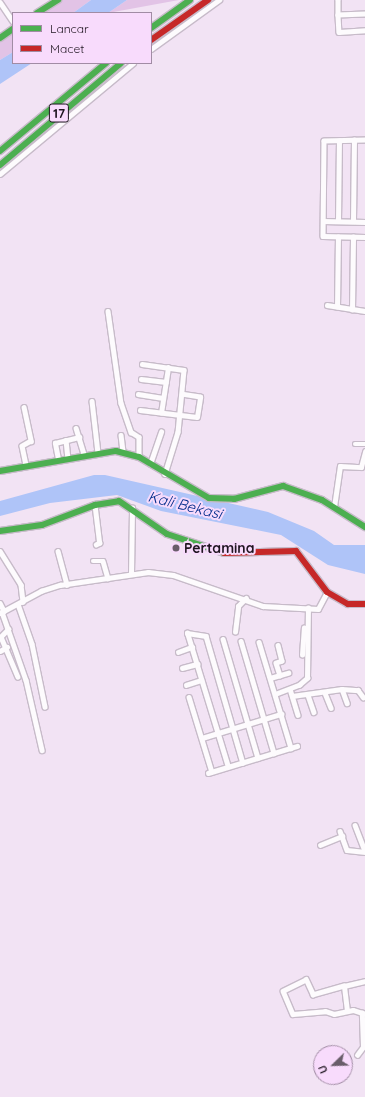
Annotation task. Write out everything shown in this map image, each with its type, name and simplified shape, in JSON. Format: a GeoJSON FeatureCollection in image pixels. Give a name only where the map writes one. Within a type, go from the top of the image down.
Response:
{"type":"FeatureCollection","features":[{"type":"Feature","properties":{"kind":"main road"},"geometry":{"type":"LineString","coordinates":[[39,12],[58,0]]}},
{"type":"Feature","properties":{"kind":"main road"},"geometry":{"type":"LineString","coordinates":[[152,27],[190,0]]}},
{"type":"Feature","properties":{"kind":"main road"},"geometry":{"type":"LineString","coordinates":[[152,39],[208,0]]}},
{"type":"Feature","properties":{"kind":"main road"},"geometry":{"type":"LineString","coordinates":[[0,38],[12,30]]}},
{"type":"Feature","properties":{"kind":"main road","name":"17"},"geometry":{"type":"LineString","coordinates":[[0,152],[105,64]]}},
{"type":"Feature","properties":{"kind":"main road","name":"17"},"geometry":{"type":"LineString","coordinates":[[0,165],[120,64]]}},
{"type":"Feature","properties":{"kind":"main road"},"geometry":{"type":"LineString","coordinates":[[1,469],[98,453],[123,452],[139,457],[165,474],[214,499],[234,499],[262,488],[282,486],[334,506],[365,527]]}},
{"type":"Feature","properties":{"kind":"main road"},"geometry":{"type":"LineString","coordinates":[[0,531],[48,524],[95,505],[119,501],[132,507],[167,534],[206,550],[227,554],[296,551],[327,592],[348,604],[365,604]]}},
{"type":"Feature","properties":{"kind":"street"},"geometry":{"type":"LineString","coordinates":[[152,48],[219,0]]}},
{"type":"Feature","properties":{"kind":"street"},"geometry":{"type":"LineString","coordinates":[[338,0],[338,32],[365,30]]}},
{"type":"Feature","properties":{"kind":"street"},"geometry":{"type":"LineString","coordinates":[[0,2],[12,20]]}},
{"type":"Feature","properties":{"kind":"street"},"geometry":{"type":"LineString","coordinates":[[338,15],[365,14]]}},
{"type":"Feature","properties":{"kind":"street"},"geometry":{"type":"LineString","coordinates":[[0,174],[132,64]]}},
{"type":"Feature","properties":{"kind":"street"},"geometry":{"type":"LineString","coordinates":[[353,221],[354,140]]}},
{"type":"Feature","properties":{"kind":"street"},"geometry":{"type":"LineString","coordinates":[[365,140],[324,141],[323,221],[323,236],[365,237]]}},
{"type":"Feature","properties":{"kind":"street"},"geometry":{"type":"LineString","coordinates":[[338,221],[339,141]]}},
{"type":"Feature","properties":{"kind":"street"},"geometry":{"type":"LineString","coordinates":[[323,221],[365,222]]}},
{"type":"Feature","properties":{"kind":"street"},"geometry":{"type":"LineString","coordinates":[[337,307],[338,237]]}},
{"type":"Feature","properties":{"kind":"street"},"geometry":{"type":"LineString","coordinates":[[352,310],[353,237]]}},
{"type":"Feature","properties":{"kind":"street"},"geometry":{"type":"LineString","coordinates":[[327,305],[365,311]]}},
{"type":"Feature","properties":{"kind":"street"},"geometry":{"type":"LineString","coordinates":[[108,311],[121,403],[130,432],[139,437],[139,457]]}},
{"type":"Feature","properties":{"kind":"street"},"geometry":{"type":"LineString","coordinates":[[142,364],[184,370],[179,416],[165,474]]}},
{"type":"Feature","properties":{"kind":"street"},"geometry":{"type":"LineString","coordinates":[[161,413],[168,368]]}},
{"type":"Feature","properties":{"kind":"street"},"geometry":{"type":"LineString","coordinates":[[141,378],[166,382]]}},
{"type":"Feature","properties":{"kind":"street"},"geometry":{"type":"LineString","coordinates":[[138,394],[163,398]]}},
{"type":"Feature","properties":{"kind":"street"},"geometry":{"type":"LineString","coordinates":[[140,410],[179,416],[197,417],[200,397],[182,394]]}},
{"type":"Feature","properties":{"kind":"street"},"geometry":{"type":"LineString","coordinates":[[92,401],[98,453]]}},
{"type":"Feature","properties":{"kind":"street"},"geometry":{"type":"LineString","coordinates":[[24,407],[31,441],[22,446],[26,465]]}},
{"type":"Feature","properties":{"kind":"street"},"geometry":{"type":"LineString","coordinates":[[76,428],[84,455]]}},
{"type":"Feature","properties":{"kind":"street"},"geometry":{"type":"LineString","coordinates":[[150,464],[161,432]]}},
{"type":"Feature","properties":{"kind":"street"},"geometry":{"type":"LineString","coordinates":[[121,435],[123,452]]}},
{"type":"Feature","properties":{"kind":"street"},"geometry":{"type":"LineString","coordinates":[[58,459],[54,443],[79,438]]}},
{"type":"Feature","properties":{"kind":"street"},"geometry":{"type":"LineString","coordinates":[[66,440],[68,458]]}},
{"type":"Feature","properties":{"kind":"street"},"geometry":{"type":"LineString","coordinates":[[355,444],[365,444]]}},
{"type":"Feature","properties":{"kind":"street"},"geometry":{"type":"LineString","coordinates":[[334,506],[340,466],[360,467],[365,452]]}},
{"type":"Feature","properties":{"kind":"street"},"geometry":{"type":"LineString","coordinates":[[95,505],[100,541],[96,545]]}},
{"type":"Feature","properties":{"kind":"street"},"geometry":{"type":"LineString","coordinates":[[131,574],[132,507]]}},
{"type":"Feature","properties":{"kind":"street"},"geometry":{"type":"LineString","coordinates":[[0,551],[21,585],[20,603],[32,644],[45,707]]}},
{"type":"Feature","properties":{"kind":"street"},"geometry":{"type":"LineString","coordinates":[[58,551],[67,585]]}},
{"type":"Feature","properties":{"kind":"street"},"geometry":{"type":"LineString","coordinates":[[93,561],[103,561],[108,578]]}},
{"type":"Feature","properties":{"kind":"street"},"geometry":{"type":"LineString","coordinates":[[2,612],[41,591],[131,574],[173,575],[246,598],[256,605],[320,608],[327,592]]}},
{"type":"Feature","properties":{"kind":"street"},"geometry":{"type":"LineString","coordinates":[[235,632],[238,606],[246,598]]}},
{"type":"Feature","properties":{"kind":"street"},"geometry":{"type":"LineString","coordinates":[[0,604],[26,680],[42,750]]}},
{"type":"Feature","properties":{"kind":"street"},"geometry":{"type":"LineString","coordinates":[[275,694],[290,689],[303,682],[307,608]]}},
{"type":"Feature","properties":{"kind":"street"},"geometry":{"type":"LineString","coordinates":[[9,629],[1,635],[18,677]]}},
{"type":"Feature","properties":{"kind":"street"},"geometry":{"type":"LineString","coordinates":[[228,767],[187,633],[206,636],[243,763]]}},
{"type":"Feature","properties":{"kind":"street"},"geometry":{"type":"LineString","coordinates":[[223,639],[258,758]]}},
{"type":"Feature","properties":{"kind":"street"},"geometry":{"type":"LineString","coordinates":[[241,641],[274,753]]}},
{"type":"Feature","properties":{"kind":"street"},"geometry":{"type":"LineString","coordinates":[[259,642],[291,748]]}},
{"type":"Feature","properties":{"kind":"street"},"geometry":{"type":"LineString","coordinates":[[278,645],[282,661],[276,663],[280,675]]}},
{"type":"Feature","properties":{"kind":"street"},"geometry":{"type":"LineString","coordinates":[[0,651],[7,647]]}},
{"type":"Feature","properties":{"kind":"street"},"geometry":{"type":"LineString","coordinates":[[178,652],[192,647]]}},
{"type":"Feature","properties":{"kind":"street"},"geometry":{"type":"LineString","coordinates":[[182,668],[197,664]]}},
{"type":"Feature","properties":{"kind":"street"},"geometry":{"type":"LineString","coordinates":[[270,678],[288,673]]}},
{"type":"Feature","properties":{"kind":"street"},"geometry":{"type":"LineString","coordinates":[[186,685],[201,680]]}},
{"type":"Feature","properties":{"kind":"street"},"geometry":{"type":"LineString","coordinates":[[290,689],[298,715]]}},
{"type":"Feature","properties":{"kind":"street"},"geometry":{"type":"LineString","coordinates":[[292,696],[325,693],[342,689],[358,690],[363,697]]}},
{"type":"Feature","properties":{"kind":"street"},"geometry":{"type":"LineString","coordinates":[[342,689],[347,703]]}},
{"type":"Feature","properties":{"kind":"street"},"geometry":{"type":"LineString","coordinates":[[325,693],[331,708]]}},
{"type":"Feature","properties":{"kind":"street"},"geometry":{"type":"LineString","coordinates":[[308,695],[314,712]]}},
{"type":"Feature","properties":{"kind":"street"},"geometry":{"type":"LineString","coordinates":[[189,697],[202,739],[210,773],[297,746]]}},
{"type":"Feature","properties":{"kind":"street"},"geometry":{"type":"LineString","coordinates":[[202,739],[281,715]]}},
{"type":"Feature","properties":{"kind":"street"},"geometry":{"type":"LineString","coordinates":[[340,831],[347,850],[365,852],[355,825]]}},
{"type":"Feature","properties":{"kind":"street"},"geometry":{"type":"LineString","coordinates":[[320,845],[342,836]]}},
{"type":"Feature","properties":{"kind":"street"},"geometry":{"type":"LineString","coordinates":[[357,1055],[363,1047],[363,1013],[347,1011],[294,1014],[283,991],[306,980],[313,995],[365,981]]}},
{"type":"Feature","properties":{"kind":"street"},"geometry":{"type":"LineString","coordinates":[[344,986],[347,1011]]}},
{"type":"Feature","properties":{"kind":"shaded area"},"geometry":{"type":"Polygon","coordinates":[[[62,0],[91,0],[74,12],[43,12],[62,0]]]}},
{"type":"Feature","properties":{"kind":"shaded area"},"geometry":{"type":"Polygon","coordinates":[[[127,0],[179,0],[113,12],[109,12],[127,0]]]}},
{"type":"Feature","properties":{"kind":"shaded area"},"geometry":{"type":"Polygon","coordinates":[[[12,33],[12,53],[0,60],[0,41],[12,33]]]}},
{"type":"Feature","properties":{"kind":"water"},"geometry":{"type":"Polygon","coordinates":[[[91,0],[127,0],[109,12],[74,12],[91,0]]]}},
{"type":"Feature","properties":{"kind":"water"},"geometry":{"type":"Polygon","coordinates":[[[12,53],[12,64],[30,64],[0,84],[0,60],[12,53]]]}},
{"type":"Feature","properties":{"kind":"water","name":"Kali Bekasi"},"geometry":{"type":"Polygon","coordinates":[[[94,475],[105,475],[268,512],[314,531],[334,545],[365,545],[365,574],[328,565],[281,535],[161,511],[117,495],[50,503],[0,516],[0,501],[94,475]]]}},
{"type":"Feature","properties":{"kind":"traffic: fast"},"geometry":{"type":"LineString","coordinates":[[39,12],[58,0]]}},
{"type":"Feature","properties":{"kind":"traffic: fast"},"geometry":{"type":"LineString","coordinates":[[152,27],[190,0]]}},
{"type":"Feature","properties":{"kind":"traffic: fast"},"geometry":{"type":"LineString","coordinates":[[0,38],[12,30]]}},
{"type":"Feature","properties":{"kind":"traffic: fast"},"geometry":{"type":"LineString","coordinates":[[0,151],[105,64]]}},
{"type":"Feature","properties":{"kind":"traffic: fast"},"geometry":{"type":"LineString","coordinates":[[0,165],[120,64]]}},
{"type":"Feature","properties":{"kind":"traffic: fast"},"geometry":{"type":"LineString","coordinates":[[0,471],[116,451],[139,457],[209,498],[234,499],[283,486],[322,500],[365,527]]}},
{"type":"Feature","properties":{"kind":"traffic: fast"},"geometry":{"type":"LineString","coordinates":[[0,531],[42,525],[95,505],[119,501],[167,534],[224,553]]}},
{"type":"Feature","properties":{"kind":"traffic: jam"},"geometry":{"type":"LineString","coordinates":[[152,39],[208,0]]}},
{"type":"Feature","properties":{"kind":"traffic: jam"},"geometry":{"type":"LineString","coordinates":[[224,553],[296,551],[327,592],[348,604],[365,604]]}},
{"type":"Feature","properties":{"kind":"place","name":"Pertamina"},"geometry":{"type":"Point","coordinates":[176,548]}}]}
